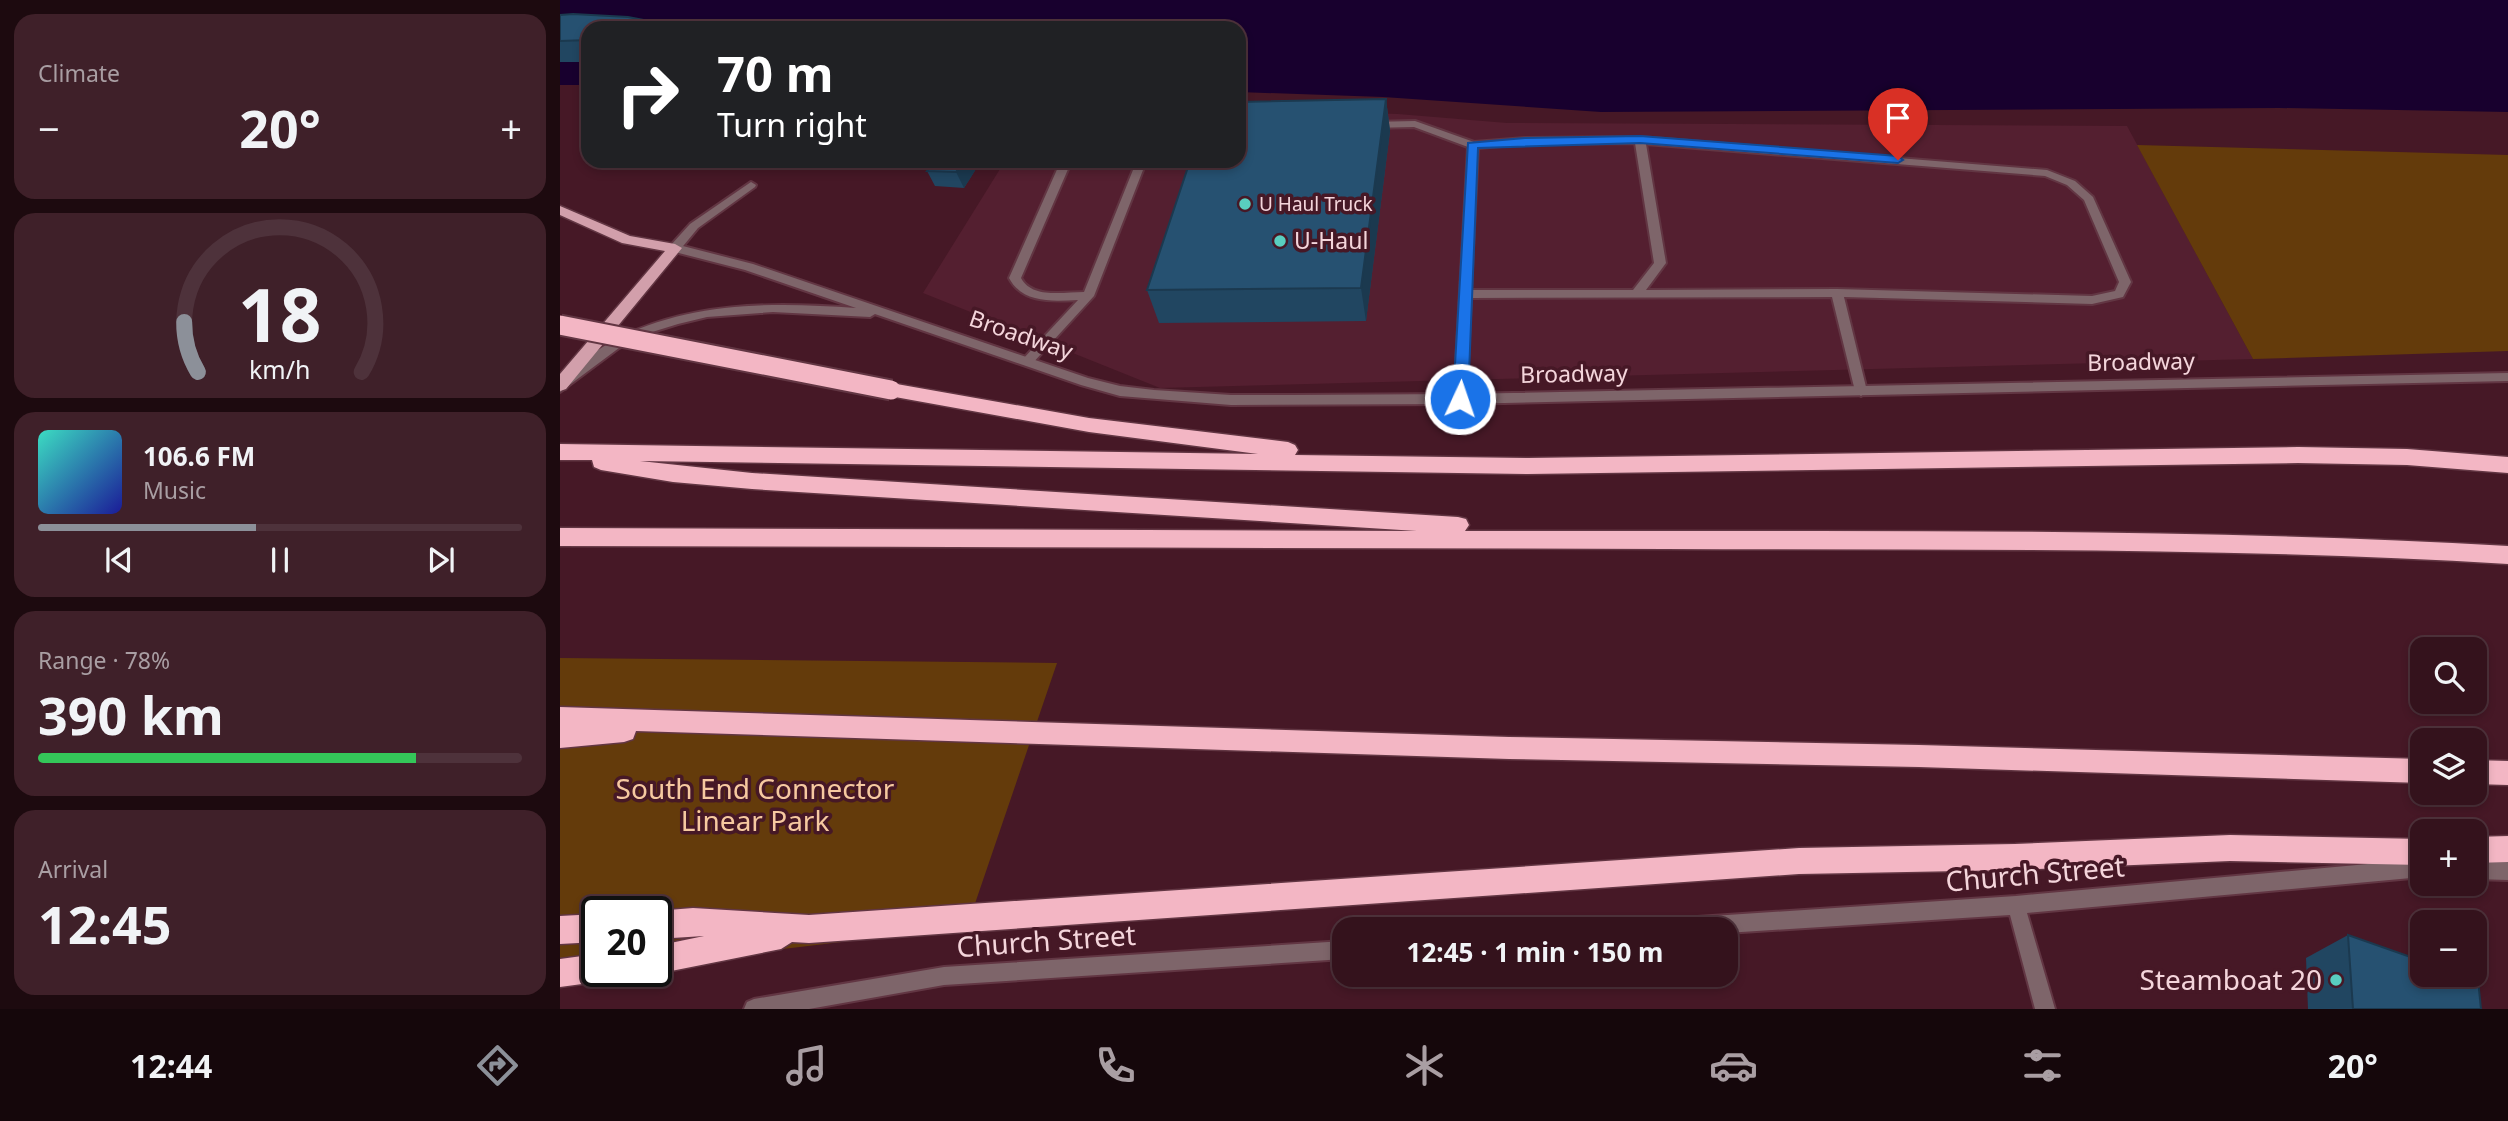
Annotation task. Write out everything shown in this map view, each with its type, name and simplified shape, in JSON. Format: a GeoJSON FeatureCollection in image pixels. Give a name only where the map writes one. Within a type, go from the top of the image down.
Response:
{"type":"FeatureCollection","features":[{"type":"Feature","properties":{"kind":"highway"},"geometry":{"type":"LineString","coordinates":[[560,325],[1015,413],[1211,443],[1528,466]]}},
{"type":"Feature","properties":{"kind":"highway"},"geometry":{"type":"LineString","coordinates":[[560,452],[1528,466],[2298,455],[2407,457],[2508,465]]}},
{"type":"Feature","properties":{"kind":"highway"},"geometry":{"type":"LineString","coordinates":[[560,452],[613,466],[752,481],[1670,539]]}},
{"type":"Feature","properties":{"kind":"highway"},"geometry":{"type":"LineString","coordinates":[[560,537],[1670,539],[2220,544],[2407,549],[2508,555]]}},
{"type":"Feature","properties":{"kind":"highway"},"geometry":{"type":"LineString","coordinates":[[560,718],[1509,748],[1919,756],[2410,771]]}},
{"type":"Feature","properties":{"kind":"highway"},"geometry":{"type":"LineString","coordinates":[[560,737],[723,722]]}},
{"type":"Feature","properties":{"kind":"highway"},"geometry":{"type":"LineString","coordinates":[[2487,772],[2508,773]]}},
{"type":"Feature","properties":{"kind":"highway"},"geometry":{"type":"LineString","coordinates":[[672,924],[693,922],[809,929],[1799,861],[2015,857],[2230,848],[2410,852]]}},
{"type":"Feature","properties":{"kind":"highway"},"geometry":{"type":"LineString","coordinates":[[2487,850],[2508,849]]}},
{"type":"Feature","properties":{"kind":"highway"},"geometry":{"type":"LineString","coordinates":[[560,930],[581,929]]}},
{"type":"Feature","properties":{"kind":"highway"},"geometry":{"type":"LineString","coordinates":[[672,957],[809,929]]}},
{"type":"Feature","properties":{"kind":"highway"},"geometry":{"type":"LineString","coordinates":[[560,973],[581,970]]}},
{"type":"Feature","properties":{"kind":"main road"},"geometry":{"type":"LineString","coordinates":[[560,209],[627,240],[675,248]]}},
{"type":"Feature","properties":{"kind":"main road"},"geometry":{"type":"LineString","coordinates":[[560,386],[675,248]]}},
{"type":"Feature","properties":{"kind":"street"},"geometry":{"type":"LineString","coordinates":[[1361,125],[1415,124],[1473,145],[1525,141],[1640,140],[2048,173],[2071,183],[2089,199],[2125,282],[2119,293],[2092,300],[1837,293],[1465,294]]}},
{"type":"Feature","properties":{"kind":"street"},"geometry":{"type":"LineString","coordinates":[[1636,294],[1660,263],[1640,140]]}},
{"type":"Feature","properties":{"kind":"street"},"geometry":{"type":"LineString","coordinates":[[1460,399],[1473,145]]}},
{"type":"Feature","properties":{"kind":"street"},"geometry":{"type":"LineString","coordinates":[[1062,168],[1015,278],[1018,287],[1028,294],[1088,296]]}},
{"type":"Feature","properties":{"kind":"street"},"geometry":{"type":"LineString","coordinates":[[1027,362],[1088,296],[1138,168]]}},
{"type":"Feature","properties":{"kind":"street"},"geometry":{"type":"LineString","coordinates":[[675,248],[694,226],[751,185]]}},
{"type":"Feature","properties":{"kind":"street","name":"Broadway"},"geometry":{"type":"LineString","coordinates":[[675,248],[749,267],[1120,391],[1191,398],[1460,399],[2508,377]]}},
{"type":"Feature","properties":{"kind":"street"},"geometry":{"type":"LineString","coordinates":[[1837,293],[1861,391]]}},
{"type":"Feature","properties":{"kind":"street"},"geometry":{"type":"LineString","coordinates":[[560,386],[616,344],[667,323],[711,312],[761,307],[896,315]]}},
{"type":"Feature","properties":{"kind":"street","name":"Church Street"},"geometry":{"type":"LineString","coordinates":[[1738,923],[2016,905],[2410,869]]}},
{"type":"Feature","properties":{"kind":"street"},"geometry":{"type":"LineString","coordinates":[[2487,870],[2508,871]]}},
{"type":"Feature","properties":{"kind":"street"},"geometry":{"type":"LineString","coordinates":[[2016,905],[2045,1009]]}},
{"type":"Feature","properties":{"kind":"street","name":"Church Street"},"geometry":{"type":"LineString","coordinates":[[754,1009],[944,976],[1332,951]]}},
{"type":"Feature","properties":{"kind":"shaded area"},"geometry":{"type":"Polygon","coordinates":[[[560,0],[2508,0],[2508,112],[2279,108],[1601,112],[1383,97],[1246,92],[1246,21],[581,21],[581,85],[560,85],[560,0]]]}},
{"type":"Feature","properties":{"kind":"shaded area"},"geometry":{"type":"Polygon","coordinates":[[[1246,109],[1398,114],[1507,123],[2127,126],[2253,359],[1160,388],[923,293],[1001,168],[1246,168],[1246,109]]]}},
{"type":"Feature","properties":{"kind":"green space"},"geometry":{"type":"Polygon","coordinates":[[[2137,145],[2508,155],[2508,351],[2253,359],[2137,145]]]}},
{"type":"Feature","properties":{"kind":"green space","name":"South End Connector Linear Park"},"geometry":{"type":"Polygon","coordinates":[[[560,658],[1057,663],[967,927],[672,962],[672,896],[581,896],[581,974],[560,978],[560,658]]]}},
{"type":"Feature","properties":{"kind":"building"},"geometry":{"type":"Polygon","coordinates":[[[560,15],[628,17],[649,21],[581,21],[581,40],[560,41],[560,15]]]}},
{"type":"Feature","properties":{"kind":"building","name":"U-Haul"},"geometry":{"type":"Polygon","coordinates":[[[1386,99],[1361,288],[1147,290],[1188,168],[1246,168],[1246,102],[1386,99]]]}},
{"type":"Feature","properties":{"kind":"building"},"geometry":{"type":"Polygon","coordinates":[[[929,168],[959,168],[956,172],[927,171],[929,168]]]}},
{"type":"Feature","properties":{"kind":"building"},"geometry":{"type":"Polygon","coordinates":[[[2348,935],[2410,957],[2410,987],[2479,987],[2481,1009],[2353,1009],[2348,935]]]}},
{"type":"Feature","properties":{"kind":"place","name":"U Haul Truck"},"geometry":{"type":"Point","coordinates":[1245,204]}},
{"type":"Feature","properties":{"kind":"place","name":"U-Haul"},"geometry":{"type":"Point","coordinates":[1280,241]}},
{"type":"Feature","properties":{"kind":"place","name":"Steamboat 20"},"geometry":{"type":"Point","coordinates":[2336,980]}},
{"type":"Feature","properties":{"kind":"route"},"geometry":{"type":"LineString","coordinates":[[1460,399],[1473,145],[1525,141],[1640,140],[1898,160]]}}]}
